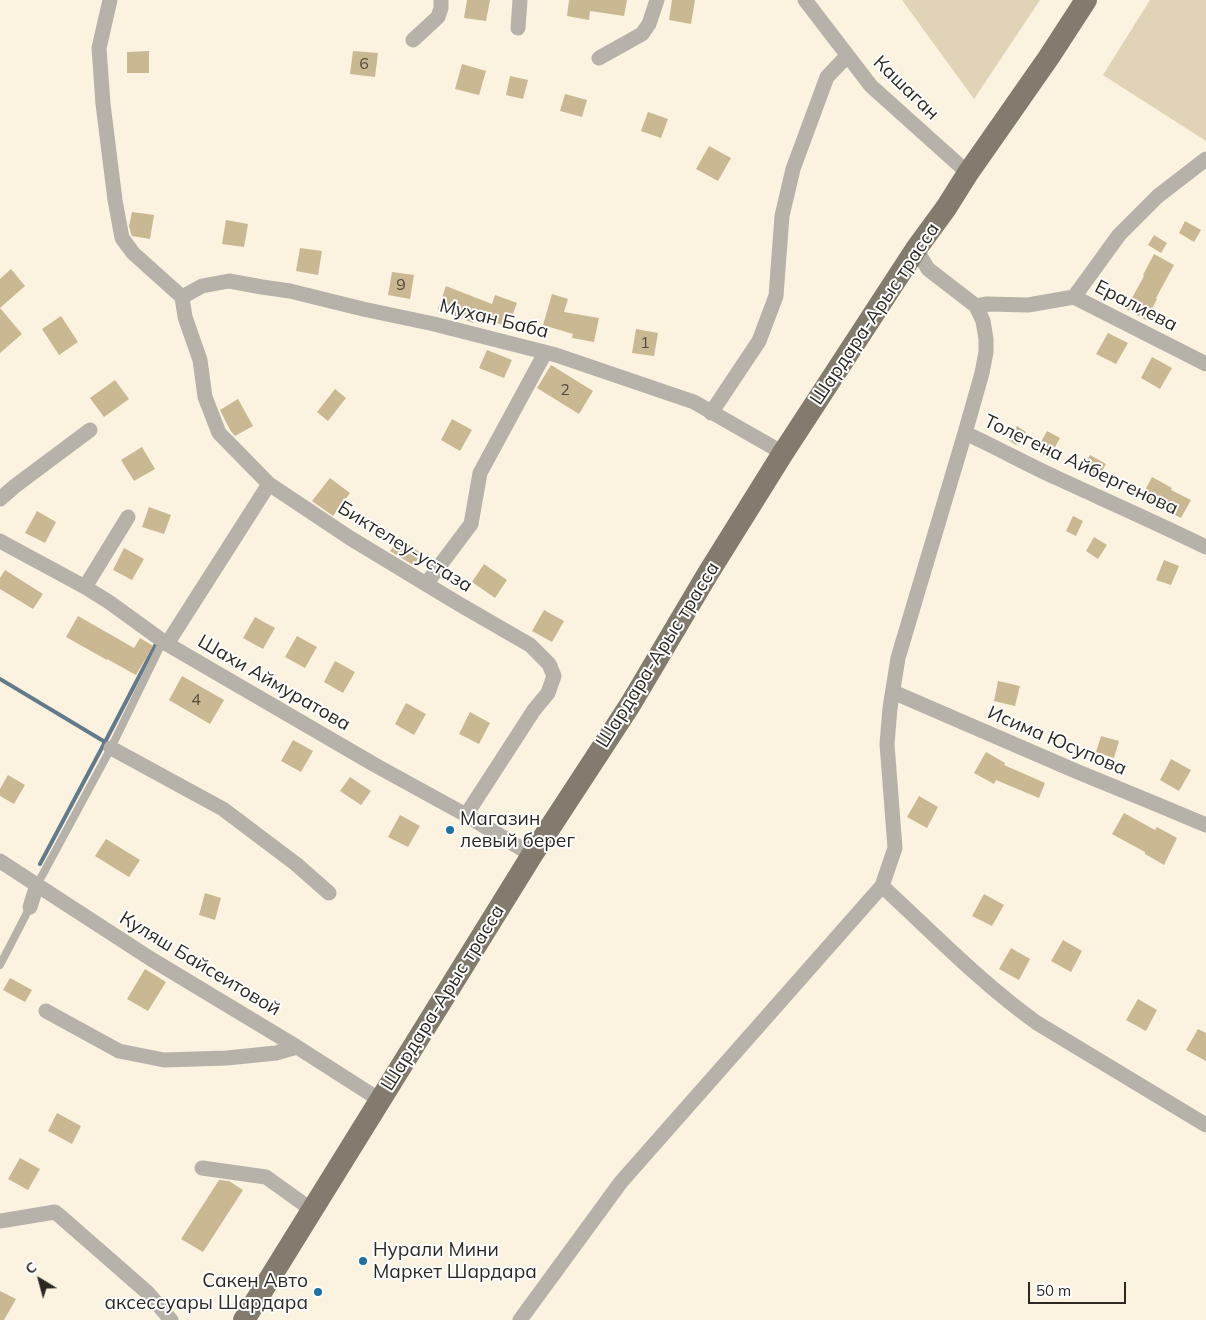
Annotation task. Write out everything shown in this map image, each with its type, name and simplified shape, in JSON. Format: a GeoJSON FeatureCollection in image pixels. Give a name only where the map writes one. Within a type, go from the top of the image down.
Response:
{"type":"FeatureCollection","features":[{"type":"Feature","properties":{"kind":"main road","name":"Шардара-Арыс трасса"},"geometry":{"type":"LineString","coordinates":[[244,1320],[532,856],[630,705],[783,453],[916,249],[946,208],[968,172],[1049,57],[1086,0]]}},
{"type":"Feature","properties":{"kind":"street"},"geometry":{"type":"LineString","coordinates":[[110,0],[98,48],[115,200],[122,238],[133,253],[182,297]]}},
{"type":"Feature","properties":{"kind":"street"},"geometry":{"type":"LineString","coordinates":[[413,40],[438,17],[441,0]]}},
{"type":"Feature","properties":{"kind":"street"},"geometry":{"type":"LineString","coordinates":[[518,28],[520,0]]}},
{"type":"Feature","properties":{"kind":"street"},"geometry":{"type":"LineString","coordinates":[[599,58],[642,34],[649,24],[657,0]]}},
{"type":"Feature","properties":{"kind":"street","name":"Кашаган"},"geometry":{"type":"LineString","coordinates":[[805,0],[871,86],[968,172]]}},
{"type":"Feature","properties":{"kind":"street"},"geometry":{"type":"LineString","coordinates":[[711,413],[759,341],[776,296],[782,216],[793,169],[827,77],[847,56]]}},
{"type":"Feature","properties":{"kind":"street"},"geometry":{"type":"LineString","coordinates":[[976,306],[987,304],[1028,305],[1074,297],[1119,235],[1158,196],[1206,159]]}},
{"type":"Feature","properties":{"kind":"street"},"geometry":{"type":"LineString","coordinates":[[520,1320],[621,1182],[882,886],[895,848],[887,744],[898,658],[965,433],[986,352],[983,321],[976,306],[928,269],[916,249]]}},
{"type":"Feature","properties":{"kind":"street","name":"Мухан Баба"},"geometry":{"type":"LineString","coordinates":[[182,297],[202,286],[229,281],[290,291],[434,324],[556,355],[694,402],[783,453]]}},
{"type":"Feature","properties":{"kind":"street","name":"Биктелеу-устаза"},"geometry":{"type":"LineString","coordinates":[[182,297],[185,317],[200,360],[205,397],[219,433],[269,484],[350,538],[530,645],[549,664],[554,676],[548,693],[534,710],[466,815]]}},
{"type":"Feature","properties":{"kind":"street","name":"Ералиева"},"geometry":{"type":"LineString","coordinates":[[1074,297],[1206,364]]}},
{"type":"Feature","properties":{"kind":"street"},"geometry":{"type":"LineString","coordinates":[[426,584],[471,524],[480,473],[545,353]]}},
{"type":"Feature","properties":{"kind":"street"},"geometry":{"type":"LineString","coordinates":[[0,499],[90,430]]}},
{"type":"Feature","properties":{"kind":"street","name":"Толегена Айбергенова"},"geometry":{"type":"LineString","coordinates":[[965,433],[1050,475],[1206,547]]}},
{"type":"Feature","properties":{"kind":"street"},"geometry":{"type":"LineString","coordinates":[[165,642],[269,484]]}},
{"type":"Feature","properties":{"kind":"street"},"geometry":{"type":"LineString","coordinates":[[84,587],[128,517]]}},
{"type":"Feature","properties":{"kind":"street","name":"Шахи Аймуратова"},"geometry":{"type":"LineString","coordinates":[[0,541],[84,587],[109,602],[165,642],[375,765],[466,815],[532,856]]}},
{"type":"Feature","properties":{"kind":"street","name":"Исима Юсупова"},"geometry":{"type":"LineString","coordinates":[[893,692],[1206,825]]}},
{"type":"Feature","properties":{"kind":"street"},"geometry":{"type":"LineString","coordinates":[[111,748],[223,810],[296,864],[329,893]]}},
{"type":"Feature","properties":{"kind":"street","name":"Куляш Байсеитовой"},"geometry":{"type":"LineString","coordinates":[[0,861],[151,959],[297,1047],[380,1100]]}},
{"type":"Feature","properties":{"kind":"street"},"geometry":{"type":"LineString","coordinates":[[30,907],[37,885]]}},
{"type":"Feature","properties":{"kind":"street"},"geometry":{"type":"LineString","coordinates":[[882,886],[1014,1006],[1054,1034],[1206,1125]]}},
{"type":"Feature","properties":{"kind":"street"},"geometry":{"type":"LineString","coordinates":[[46,1011],[119,1051],[164,1060],[227,1058],[276,1053],[297,1047]]}},
{"type":"Feature","properties":{"kind":"street"},"geometry":{"type":"LineString","coordinates":[[202,1168],[266,1177],[312,1210]]}},
{"type":"Feature","properties":{"kind":"street"},"geometry":{"type":"LineString","coordinates":[[0,1221],[55,1212],[148,1293],[171,1320]]}},
{"type":"Feature","properties":{"kind":"lane"},"geometry":{"type":"LineString","coordinates":[[37,885],[111,748],[165,642]]}},
{"type":"Feature","properties":{"kind":"lane"},"geometry":{"type":"LineString","coordinates":[[0,965],[30,907]]}},
{"type":"Feature","properties":{"kind":"shaded area"},"geometry":{"type":"Polygon","coordinates":[[[902,0],[1040,0],[974,99],[902,0]]]}},
{"type":"Feature","properties":{"kind":"shaded area"},"geometry":{"type":"Polygon","coordinates":[[[1150,0],[1206,0],[1206,141],[1103,75],[1150,0]]]}},
{"type":"Feature","properties":{"kind":"building"},"geometry":{"type":"Polygon","coordinates":[[[467,0],[490,0],[486,21],[464,18],[467,0]]]}},
{"type":"Feature","properties":{"kind":"building"},"geometry":{"type":"Polygon","coordinates":[[[569,0],[627,0],[624,16],[590,11],[589,20],[567,16],[569,0]]]}},
{"type":"Feature","properties":{"kind":"building"},"geometry":{"type":"Polygon","coordinates":[[[672,0],[695,0],[691,24],[669,20],[672,0]]]}},
{"type":"Feature","properties":{"kind":"building"},"geometry":{"type":"Polygon","coordinates":[[[149,51],[149,73],[127,73],[127,52],[149,51]]]}},
{"type":"Feature","properties":{"kind":"building"},"geometry":{"type":"Polygon","coordinates":[[[353,51],[378,53],[375,77],[350,74],[353,51]]]}},
{"type":"Feature","properties":{"kind":"building"},"geometry":{"type":"Polygon","coordinates":[[[462,64],[486,71],[479,95],[455,89],[462,64]]]}},
{"type":"Feature","properties":{"kind":"building"},"geometry":{"type":"Polygon","coordinates":[[[510,76],[528,80],[523,99],[506,95],[510,76]]]}},
{"type":"Feature","properties":{"kind":"building"},"geometry":{"type":"Polygon","coordinates":[[[565,94],[587,100],[582,117],[560,111],[565,94]]]}},
{"type":"Feature","properties":{"kind":"building"},"geometry":{"type":"Polygon","coordinates":[[[648,112],[668,119],[661,138],[641,131],[648,112]]]}},
{"type":"Feature","properties":{"kind":"building"},"geometry":{"type":"Polygon","coordinates":[[[709,146],[731,158],[718,181],[696,169],[709,146]]]}},
{"type":"Feature","properties":{"kind":"building"},"geometry":{"type":"Polygon","coordinates":[[[132,212],[154,215],[150,239],[132,236],[129,226],[132,212]]]}},
{"type":"Feature","properties":{"kind":"building"},"geometry":{"type":"Polygon","coordinates":[[[226,220],[248,224],[244,247],[222,244],[226,220]]]}},
{"type":"Feature","properties":{"kind":"building"},"geometry":{"type":"Polygon","coordinates":[[[1185,221],[1201,230],[1194,242],[1179,233],[1185,221]]]}},
{"type":"Feature","properties":{"kind":"building"},"geometry":{"type":"Polygon","coordinates":[[[1154,235],[1167,243],[1161,253],[1148,245],[1154,235]]]}},
{"type":"Feature","properties":{"kind":"building"},"geometry":{"type":"Polygon","coordinates":[[[300,248],[322,251],[318,275],[296,271],[300,248]]]}},
{"type":"Feature","properties":{"kind":"building"},"geometry":{"type":"Polygon","coordinates":[[[1154,254],[1174,265],[1146,320],[1126,309],[1154,254]]]}},
{"type":"Feature","properties":{"kind":"building"},"geometry":{"type":"Polygon","coordinates":[[[11,269],[25,286],[0,308],[0,279],[11,269]]]}},
{"type":"Feature","properties":{"kind":"building"},"geometry":{"type":"Polygon","coordinates":[[[392,272],[414,275],[410,299],[388,295],[392,272]]]}},
{"type":"Feature","properties":{"kind":"building"},"geometry":{"type":"Polygon","coordinates":[[[446,286],[492,304],[495,295],[517,303],[508,327],[476,315],[473,323],[438,309],[446,286]]]}},
{"type":"Feature","properties":{"kind":"building"},"geometry":{"type":"Polygon","coordinates":[[[552,294],[568,299],[564,312],[599,318],[594,342],[572,338],[573,334],[543,325],[552,294]]]}},
{"type":"Feature","properties":{"kind":"building"},"geometry":{"type":"Polygon","coordinates":[[[0,308],[22,334],[0,353],[0,308]]]}},
{"type":"Feature","properties":{"kind":"building"},"geometry":{"type":"Polygon","coordinates":[[[61,316],[78,342],[59,355],[42,329],[61,316]]]}},
{"type":"Feature","properties":{"kind":"building"},"geometry":{"type":"Polygon","coordinates":[[[636,329],[658,333],[654,356],[632,353],[636,329]]]}},
{"type":"Feature","properties":{"kind":"building"},"geometry":{"type":"Polygon","coordinates":[[[1108,333],[1128,343],[1116,364],[1096,354],[1108,333]]]}},
{"type":"Feature","properties":{"kind":"building"},"geometry":{"type":"Polygon","coordinates":[[[487,350],[512,360],[504,378],[479,368],[487,350]]]}},
{"type":"Feature","properties":{"kind":"building"},"geometry":{"type":"Polygon","coordinates":[[[1152,357],[1172,368],[1160,389],[1141,378],[1152,357]]]}},
{"type":"Feature","properties":{"kind":"building"},"geometry":{"type":"Polygon","coordinates":[[[551,365],[593,391],[579,414],[537,388],[551,365]]]}},
{"type":"Feature","properties":{"kind":"building"},"geometry":{"type":"Polygon","coordinates":[[[115,380],[129,399],[104,417],[90,398],[115,380]]]}},
{"type":"Feature","properties":{"kind":"building"},"geometry":{"type":"Polygon","coordinates":[[[335,389],[346,398],[328,421],[317,412],[335,389]]]}},
{"type":"Feature","properties":{"kind":"building"},"geometry":{"type":"Polygon","coordinates":[[[238,399],[253,426],[235,436],[220,410],[238,399]]]}},
{"type":"Feature","properties":{"kind":"building"},"geometry":{"type":"Polygon","coordinates":[[[452,419],[472,430],[460,451],[441,440],[452,419]]]}},
{"type":"Feature","properties":{"kind":"building"},"geometry":{"type":"Polygon","coordinates":[[[1017,426],[1026,432],[1016,445],[1007,439],[1017,426]]]}},
{"type":"Feature","properties":{"kind":"building"},"geometry":{"type":"Polygon","coordinates":[[[1047,431],[1060,438],[1049,458],[1036,451],[1047,431]]]}},
{"type":"Feature","properties":{"kind":"building"},"geometry":{"type":"Polygon","coordinates":[[[142,447],[155,469],[134,481],[121,460],[142,447]]]}},
{"type":"Feature","properties":{"kind":"building"},"geometry":{"type":"Polygon","coordinates":[[[1090,455],[1106,464],[1098,478],[1082,469],[1090,455]]]}},
{"type":"Feature","properties":{"kind":"building"},"geometry":{"type":"Polygon","coordinates":[[[1152,477],[1172,488],[1171,490],[1191,500],[1181,518],[1141,498],[1152,477]]]}},
{"type":"Feature","properties":{"kind":"building"},"geometry":{"type":"Polygon","coordinates":[[[330,478],[350,493],[333,516],[312,501],[330,478]]]}},
{"type":"Feature","properties":{"kind":"building"},"geometry":{"type":"Polygon","coordinates":[[[149,507],[171,515],[164,534],[142,527],[149,507]]]}},
{"type":"Feature","properties":{"kind":"building"},"geometry":{"type":"Polygon","coordinates":[[[37,511],[56,522],[45,543],[25,533],[37,511]]]}},
{"type":"Feature","properties":{"kind":"building"},"geometry":{"type":"Polygon","coordinates":[[[1073,516],[1083,521],[1076,536],[1066,531],[1073,516]]]}},
{"type":"Feature","properties":{"kind":"building"},"geometry":{"type":"Polygon","coordinates":[[[1094,537],[1107,545],[1098,559],[1086,551],[1094,537]]]}},
{"type":"Feature","properties":{"kind":"building"},"geometry":{"type":"Polygon","coordinates":[[[400,538],[422,554],[413,565],[390,551],[400,538]]]}},
{"type":"Feature","properties":{"kind":"building"},"geometry":{"type":"Polygon","coordinates":[[[124,548],[144,559],[132,580],[113,570],[124,548]]]}},
{"type":"Feature","properties":{"kind":"building"},"geometry":{"type":"Polygon","coordinates":[[[1164,560],[1179,566],[1171,585],[1156,580],[1164,560]]]}},
{"type":"Feature","properties":{"kind":"building"},"geometry":{"type":"Polygon","coordinates":[[[484,564],[507,580],[495,598],[472,582],[484,564]]]}},
{"type":"Feature","properties":{"kind":"building"},"geometry":{"type":"Polygon","coordinates":[[[5,570],[43,594],[33,609],[0,589],[0,578],[5,570]]]}},
{"type":"Feature","properties":{"kind":"building"},"geometry":{"type":"Polygon","coordinates":[[[544,610],[564,621],[552,642],[532,631],[544,610]]]}},
{"type":"Feature","properties":{"kind":"building"},"geometry":{"type":"Polygon","coordinates":[[[78,616],[134,648],[140,638],[153,646],[136,675],[66,637],[78,616]]]}},
{"type":"Feature","properties":{"kind":"building"},"geometry":{"type":"Polygon","coordinates":[[[255,617],[275,628],[263,649],[243,638],[255,617]]]}},
{"type":"Feature","properties":{"kind":"building"},"geometry":{"type":"Polygon","coordinates":[[[297,636],[317,647],[305,668],[285,657],[297,636]]]}},
{"type":"Feature","properties":{"kind":"building"},"geometry":{"type":"Polygon","coordinates":[[[335,661],[355,672],[343,693],[324,682],[335,661]]]}},
{"type":"Feature","properties":{"kind":"building"},"geometry":{"type":"Polygon","coordinates":[[[182,676],[224,700],[210,724],[169,700],[182,676]]]}},
{"type":"Feature","properties":{"kind":"building"},"geometry":{"type":"Polygon","coordinates":[[[998,681],[1020,686],[1015,706],[994,701],[998,681]]]}},
{"type":"Feature","properties":{"kind":"building"},"geometry":{"type":"Polygon","coordinates":[[[406,703],[426,714],[414,735],[395,724],[406,703]]]}},
{"type":"Feature","properties":{"kind":"building"},"geometry":{"type":"Polygon","coordinates":[[[470,712],[490,723],[479,744],[459,734],[470,712]]]}},
{"type":"Feature","properties":{"kind":"building"},"geometry":{"type":"Polygon","coordinates":[[[1101,736],[1119,741],[1114,758],[1096,752],[1101,736]]]}},
{"type":"Feature","properties":{"kind":"building"},"geometry":{"type":"Polygon","coordinates":[[[293,740],[313,751],[301,772],[281,761],[293,740]]]}},
{"type":"Feature","properties":{"kind":"building"},"geometry":{"type":"Polygon","coordinates":[[[986,752],[1005,763],[1004,765],[1045,783],[1039,798],[996,780],[994,784],[974,773],[986,752]]]}},
{"type":"Feature","properties":{"kind":"building"},"geometry":{"type":"Polygon","coordinates":[[[1171,759],[1191,770],[1179,791],[1160,780],[1171,759]]]}},
{"type":"Feature","properties":{"kind":"building"},"geometry":{"type":"Polygon","coordinates":[[[8,775],[25,785],[14,804],[0,796],[0,789],[8,775]]]}},
{"type":"Feature","properties":{"kind":"building"},"geometry":{"type":"Polygon","coordinates":[[[350,777],[371,791],[361,805],[340,791],[350,777]]]}},
{"type":"Feature","properties":{"kind":"building"},"geometry":{"type":"Polygon","coordinates":[[[919,796],[938,807],[927,828],[907,817],[919,796]]]}},
{"type":"Feature","properties":{"kind":"building"},"geometry":{"type":"Polygon","coordinates":[[[1124,813],[1155,830],[1157,827],[1177,838],[1164,865],[1112,834],[1124,813]]]}},
{"type":"Feature","properties":{"kind":"building"},"geometry":{"type":"Polygon","coordinates":[[[400,815],[420,826],[408,847],[388,837],[400,815]]]}},
{"type":"Feature","properties":{"kind":"building"},"geometry":{"type":"Polygon","coordinates":[[[106,839],[140,860],[129,877],[95,856],[106,839]]]}},
{"type":"Feature","properties":{"kind":"building"},"geometry":{"type":"Polygon","coordinates":[[[205,893],[221,898],[215,920],[199,915],[205,893]]]}},
{"type":"Feature","properties":{"kind":"building"},"geometry":{"type":"Polygon","coordinates":[[[984,894],[1004,905],[992,926],[972,916],[984,894]]]}},
{"type":"Feature","properties":{"kind":"building"},"geometry":{"type":"Polygon","coordinates":[[[1063,940],[1082,951],[1071,972],[1051,961],[1063,940]]]}},
{"type":"Feature","properties":{"kind":"building"},"geometry":{"type":"Polygon","coordinates":[[[1011,948],[1030,959],[1019,980],[999,969],[1011,948]]]}},
{"type":"Feature","properties":{"kind":"building"},"geometry":{"type":"Polygon","coordinates":[[[145,969],[166,982],[148,1011],[127,999],[145,969]]]}},
{"type":"Feature","properties":{"kind":"building"},"geometry":{"type":"Polygon","coordinates":[[[10,978],[32,990],[25,1002],[3,990],[10,978]]]}},
{"type":"Feature","properties":{"kind":"building"},"geometry":{"type":"Polygon","coordinates":[[[1138,999],[1157,1010],[1146,1031],[1126,1020],[1138,999]]]}},
{"type":"Feature","properties":{"kind":"building"},"geometry":{"type":"Polygon","coordinates":[[[1198,1029],[1206,1033],[1206,1061],[1186,1050],[1198,1029]]]}},
{"type":"Feature","properties":{"kind":"building"},"geometry":{"type":"Polygon","coordinates":[[[57,1113],[81,1126],[72,1144],[48,1131],[57,1113]]]}},
{"type":"Feature","properties":{"kind":"building"},"geometry":{"type":"Polygon","coordinates":[[[20,1158],[40,1169],[28,1190],[8,1179],[20,1158]]]}},
{"type":"Feature","properties":{"kind":"building"},"geometry":{"type":"Polygon","coordinates":[[[219,1180],[229,1181],[243,1190],[203,1252],[181,1239],[219,1180]]]}},
{"type":"Feature","properties":{"kind":"building"},"geometry":{"type":"Polygon","coordinates":[[[0,1291],[16,1299],[4,1320],[0,1320],[0,1291]]]}},
{"type":"Feature","properties":{"kind":"waterway"},"geometry":{"type":"LineString","coordinates":[[105,742],[157,642]]}},
{"type":"Feature","properties":{"kind":"waterway"},"geometry":{"type":"LineString","coordinates":[[0,679],[105,742],[40,864]]}},
{"type":"Feature","properties":{"kind":"place","name":"Магазин левый берег"},"geometry":{"type":"Point","coordinates":[450,830]}},
{"type":"Feature","properties":{"kind":"place","name":"Нурали Мини Маркет Шардара"},"geometry":{"type":"Point","coordinates":[363,1261]}},
{"type":"Feature","properties":{"kind":"place","name":"Сакен Авто аксессуары Шардара"},"geometry":{"type":"Point","coordinates":[318,1292]}}]}
